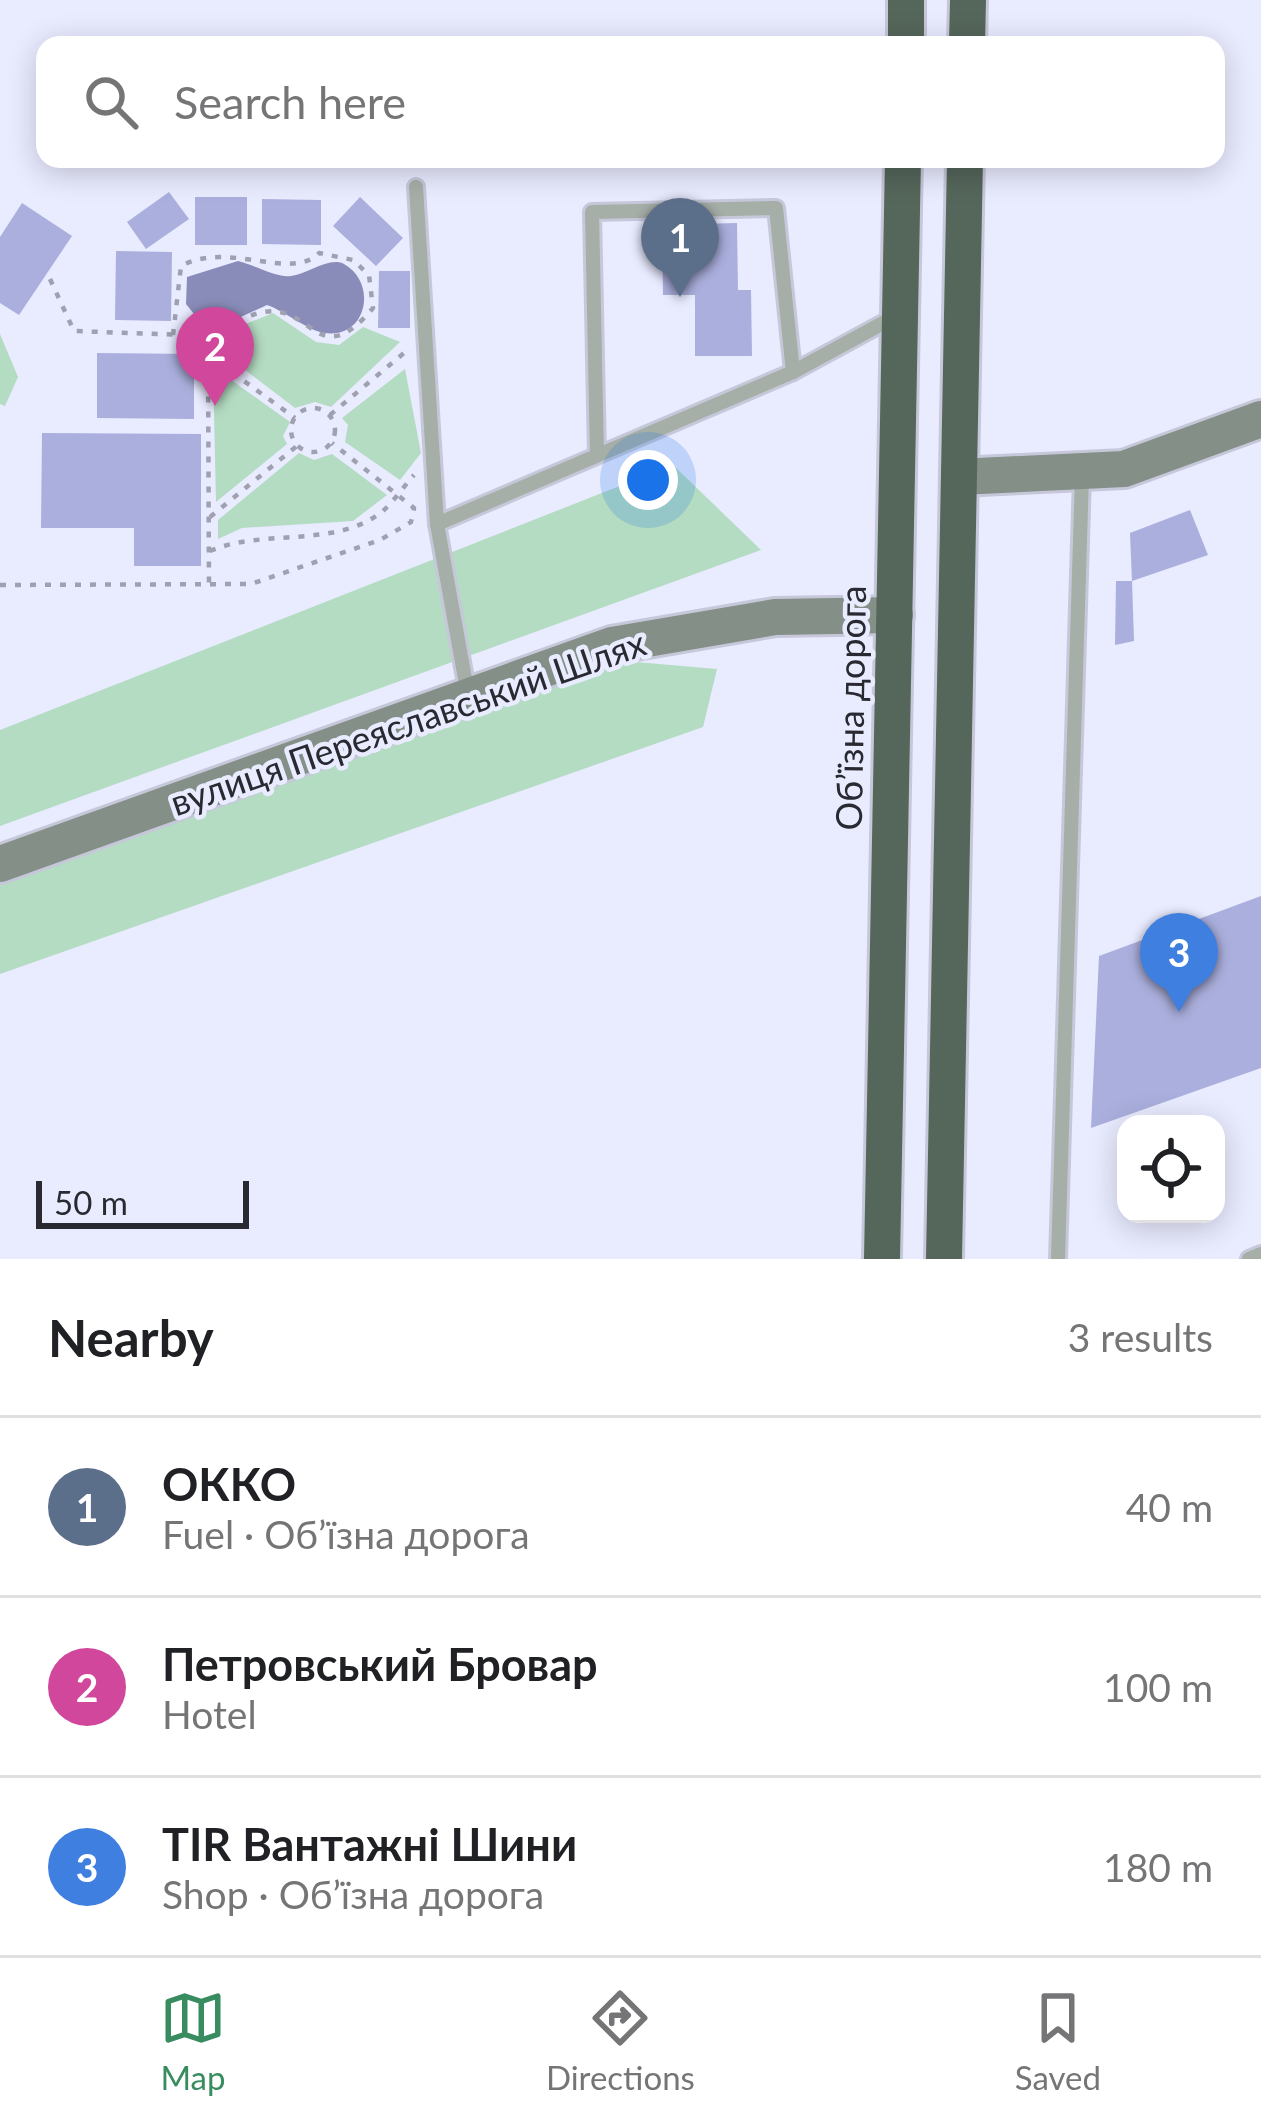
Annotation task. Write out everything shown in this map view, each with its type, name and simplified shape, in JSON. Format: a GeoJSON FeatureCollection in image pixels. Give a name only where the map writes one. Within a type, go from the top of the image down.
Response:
{"type":"FeatureCollection","features":[{"type":"Feature","properties":{"kind":"highway"},"geometry":{"type":"LineString","coordinates":[[905,36],[906,0]]}},
{"type":"Feature","properties":{"kind":"highway"},"geometry":{"type":"LineString","coordinates":[[967,36],[968,0]]}},
{"type":"Feature","properties":{"kind":"highway","name":"Обʼїзна дорога"},"geometry":{"type":"LineString","coordinates":[[882,1259],[903,168]]}},
{"type":"Feature","properties":{"kind":"highway"},"geometry":{"type":"LineString","coordinates":[[944,1259],[965,168]]}},
{"type":"Feature","properties":{"kind":"highway"},"geometry":{"type":"LineString","coordinates":[[946,1120],[969,1259]]}},
{"type":"Feature","properties":{"kind":"street"},"geometry":{"type":"LineString","coordinates":[[958,477],[1124,469],[1261,419]]}},
{"type":"Feature","properties":{"kind":"street","name":"вулиця Переяславський Шлях"},"geometry":{"type":"LineString","coordinates":[[0,864],[469,700],[612,644],[775,616],[895,615]]}},
{"type":"Feature","properties":{"kind":"lane"},"geometry":{"type":"LineString","coordinates":[[416,188],[437,524],[469,700]]}},
{"type":"Feature","properties":{"kind":"lane"},"geometry":{"type":"LineString","coordinates":[[597,455],[592,212],[776,208],[794,372]]}},
{"type":"Feature","properties":{"kind":"lane"},"geometry":{"type":"LineString","coordinates":[[437,524],[794,372],[900,314]]}},
{"type":"Feature","properties":{"kind":"lane"},"geometry":{"type":"LineString","coordinates":[[1058,1259],[1082,470]]}},
{"type":"Feature","properties":{"kind":"lane"},"geometry":{"type":"LineString","coordinates":[[1249,1259],[1261,1254]]}},
{"type":"Feature","properties":{"kind":"path"},"geometry":{"type":"LineString","coordinates":[[173,334],[181,305],[181,266],[198,256],[255,256],[292,267],[309,263],[319,253],[335,253],[369,275],[373,308],[343,336],[322,338],[290,318],[264,311],[192,341]]}},
{"type":"Feature","properties":{"kind":"path"},"geometry":{"type":"LineString","coordinates":[[50,279],[74,331],[173,334],[192,341],[295,418]]}},
{"type":"Feature","properties":{"kind":"path"},"geometry":{"type":"LineString","coordinates":[[330,415],[426,335]]}},
{"type":"Feature","properties":{"kind":"path"},"geometry":{"type":"LineString","coordinates":[[208,355],[209,586]]}},
{"type":"Feature","properties":{"kind":"path"},"geometry":{"type":"LineString","coordinates":[[310,408],[330,415],[336,427],[332,443],[319,452],[298,445],[291,434],[295,418],[310,408]]}},
{"type":"Feature","properties":{"kind":"path"},"geometry":{"type":"LineString","coordinates":[[0,585],[251,584],[380,540],[411,522],[414,508],[332,443]]}},
{"type":"Feature","properties":{"kind":"path"},"geometry":{"type":"LineString","coordinates":[[210,517],[298,445]]}},
{"type":"Feature","properties":{"kind":"path"},"geometry":{"type":"LineString","coordinates":[[210,551],[239,538],[348,529],[382,512],[434,454]]}},
{"type":"Feature","properties":{"kind":"green space"},"geometry":{"type":"Polygon","coordinates":[[[273,313],[316,342],[339,345],[363,327],[400,342],[331,407],[315,402],[295,408],[206,340],[273,313]]]}},
{"type":"Feature","properties":{"kind":"green space"},"geometry":{"type":"Polygon","coordinates":[[[0,334],[18,377],[5,406],[0,404],[0,334]]]}},
{"type":"Feature","properties":{"kind":"green space"},"geometry":{"type":"Polygon","coordinates":[[[213,367],[290,422],[283,436],[287,444],[216,502],[213,367]]]}},
{"type":"Feature","properties":{"kind":"green space"},"geometry":{"type":"Polygon","coordinates":[[[405,369],[421,453],[400,480],[345,442],[348,425],[342,418],[405,369]]]}},
{"type":"Feature","properties":{"kind":"green space"},"geometry":{"type":"Polygon","coordinates":[[[299,453],[314,460],[332,454],[387,495],[353,521],[242,528],[218,539],[218,520],[299,453]]]}},
{"type":"Feature","properties":{"kind":"green space"},"geometry":{"type":"Polygon","coordinates":[[[673,465],[761,550],[0,826],[0,730],[673,465]]]}},
{"type":"Feature","properties":{"kind":"green space"},"geometry":{"type":"Polygon","coordinates":[[[624,661],[717,669],[703,727],[0,974],[0,883],[624,661]]]}},
{"type":"Feature","properties":{"kind":"water"},"geometry":{"type":"Polygon","coordinates":[[[238,261],[285,276],[332,262],[344,264],[361,284],[363,308],[358,319],[339,333],[311,329],[267,305],[223,325],[202,324],[186,304],[187,277],[238,261]]]}},
{"type":"Feature","properties":{"kind":"building"},"geometry":{"type":"Polygon","coordinates":[[[169,192],[189,219],[146,249],[127,222],[169,192]]]}},
{"type":"Feature","properties":{"kind":"building"},"geometry":{"type":"Polygon","coordinates":[[[195,197],[247,197],[247,245],[195,245],[195,197]]]}},
{"type":"Feature","properties":{"kind":"building"},"geometry":{"type":"Polygon","coordinates":[[[360,197],[403,238],[376,266],[333,226],[360,197]]]}},
{"type":"Feature","properties":{"kind":"building"},"geometry":{"type":"Polygon","coordinates":[[[262,199],[321,200],[321,245],[262,244],[262,199]]]}},
{"type":"Feature","properties":{"kind":"building"},"geometry":{"type":"Polygon","coordinates":[[[22,203],[72,236],[19,315],[0,303],[0,237],[22,203]]]}},
{"type":"Feature","properties":{"kind":"building"},"geometry":{"type":"Polygon","coordinates":[[[737,223],[738,290],[751,290],[752,356],[695,356],[695,295],[663,295],[662,225],[737,223]]]}},
{"type":"Feature","properties":{"kind":"building"},"geometry":{"type":"Polygon","coordinates":[[[116,251],[172,252],[171,321],[115,320],[116,251]]]}},
{"type":"Feature","properties":{"kind":"building"},"geometry":{"type":"Polygon","coordinates":[[[379,271],[410,271],[410,328],[378,328],[379,271]]]}},
{"type":"Feature","properties":{"kind":"building"},"geometry":{"type":"Polygon","coordinates":[[[97,353],[194,354],[194,419],[97,418],[97,353]]]}},
{"type":"Feature","properties":{"kind":"building"},"geometry":{"type":"Polygon","coordinates":[[[42,433],[201,434],[201,566],[134,566],[134,528],[41,528],[42,433]]]}},
{"type":"Feature","properties":{"kind":"building"},"geometry":{"type":"Polygon","coordinates":[[[1190,510],[1208,555],[1132,581],[1130,533],[1190,510]]]}},
{"type":"Feature","properties":{"kind":"building"},"geometry":{"type":"Polygon","coordinates":[[[1116,581],[1132,581],[1134,641],[1115,645],[1116,581]]]}},
{"type":"Feature","properties":{"kind":"building"},"geometry":{"type":"Polygon","coordinates":[[[1261,896],[1261,1068],[1117,1115],[1091,1128],[1099,956],[1261,896]]]}},
{"type":"Feature","properties":{"kind":"place","name":"ОККО"},"geometry":{"type":"Point","coordinates":[680,297]}},
{"type":"Feature","properties":{"kind":"place","name":"Петровський Бровар"},"geometry":{"type":"Point","coordinates":[215,406]}},
{"type":"Feature","properties":{"kind":"place","name":"TIR Вантажні Шини"},"geometry":{"type":"Point","coordinates":[1179,1012]}}]}
